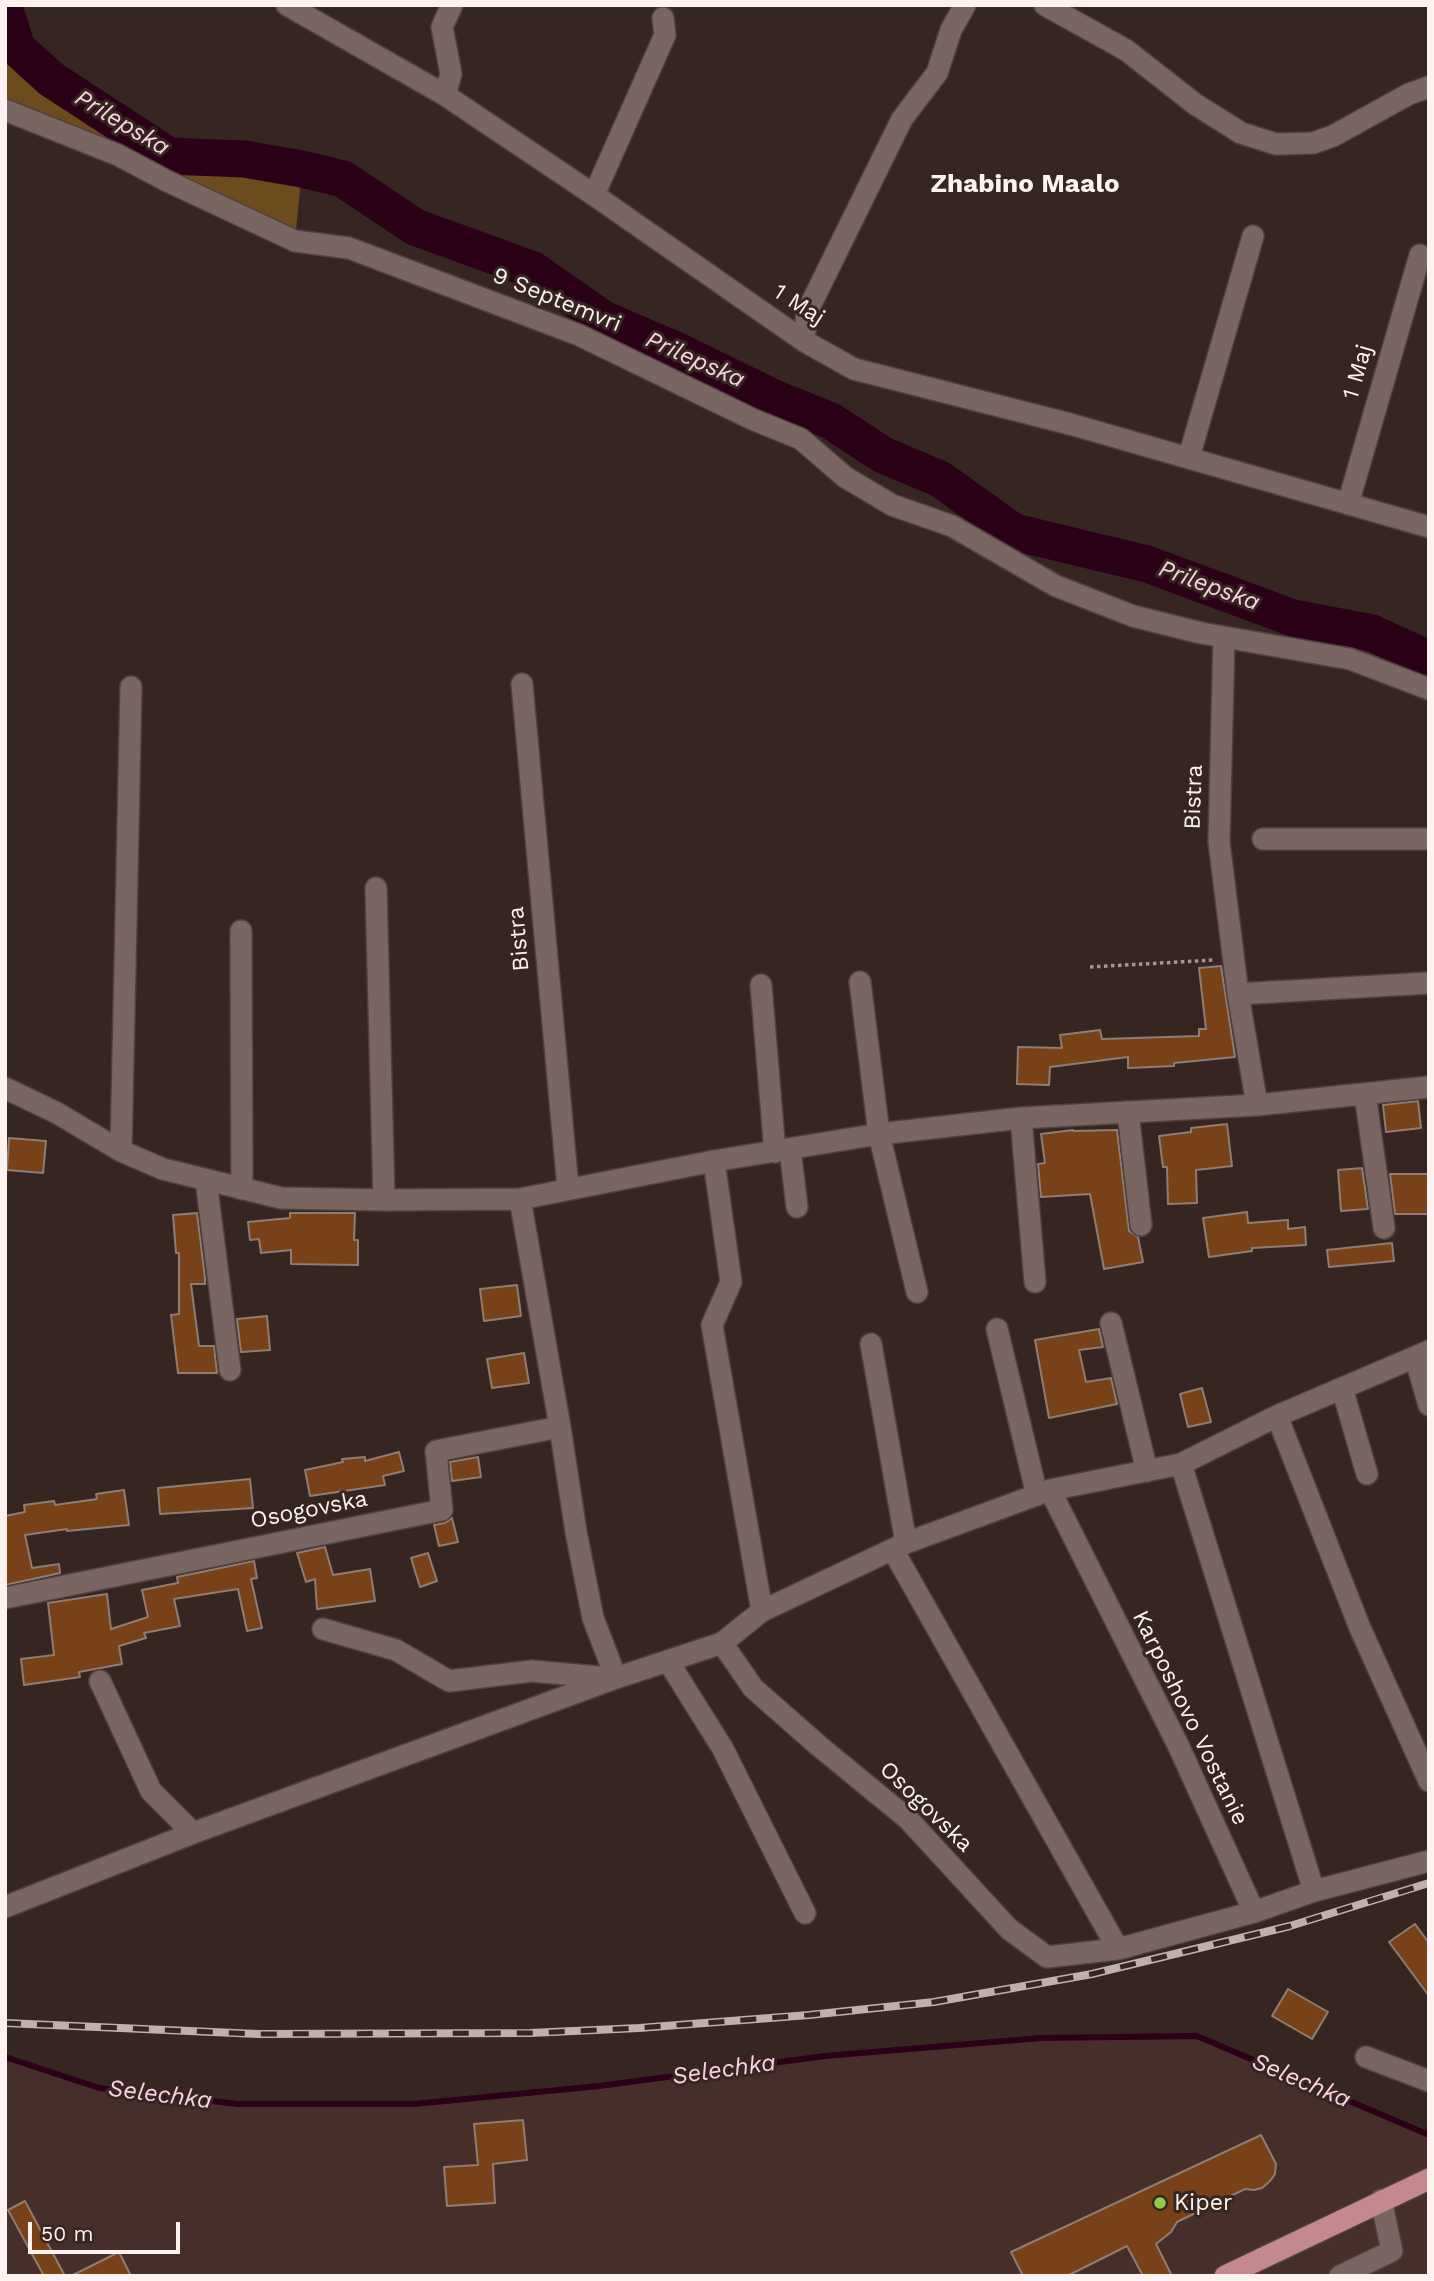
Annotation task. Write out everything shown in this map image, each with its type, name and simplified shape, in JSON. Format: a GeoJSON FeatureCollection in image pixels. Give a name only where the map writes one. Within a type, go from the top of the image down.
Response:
{"type":"FeatureCollection","features":[{"type":"Feature","properties":{"kind":"main road"},"geometry":{"type":"LineString","coordinates":[[1224,2276],[1429,2179]]}},
{"type":"Feature","properties":{"kind":"street","name":"1 Maj"},"geometry":{"type":"LineString","coordinates":[[287,5],[444,95],[804,341],[854,369],[1189,457],[1348,504],[1427,521]]}},
{"type":"Feature","properties":{"kind":"street"},"geometry":{"type":"LineString","coordinates":[[444,95],[451,74],[442,27],[452,5]]}},
{"type":"Feature","properties":{"kind":"street"},"geometry":{"type":"LineString","coordinates":[[804,341],[807,312],[902,119],[937,73],[951,30],[965,5]]}},
{"type":"Feature","properties":{"kind":"street"},"geometry":{"type":"LineString","coordinates":[[1045,5],[1125,50],[1195,104],[1241,134],[1276,145],[1313,143],[1333,136],[1409,94],[1429,87]]}},
{"type":"Feature","properties":{"kind":"street"},"geometry":{"type":"LineString","coordinates":[[594,195],[665,35],[663,18]]}},
{"type":"Feature","properties":{"kind":"street","name":"9 Septemvri"},"geometry":{"type":"LineString","coordinates":[[5,110],[118,155],[295,241],[349,248],[579,335],[752,419],[801,439],[845,477],[892,505],[952,526],[1056,586],[1133,616],[1224,637],[1350,659],[1429,689]]}},
{"type":"Feature","properties":{"kind":"street"},"geometry":{"type":"LineString","coordinates":[[1189,457],[1253,236]]}},
{"type":"Feature","properties":{"kind":"street","name":"1 Maj"},"geometry":{"type":"LineString","coordinates":[[1348,504],[1420,255]]}},
{"type":"Feature","properties":{"kind":"street","name":"Bistra"},"geometry":{"type":"LineString","coordinates":[[1224,637],[1219,842],[1233,959],[1256,1105]]}},
{"type":"Feature","properties":{"kind":"street","name":"Bistra"},"geometry":{"type":"LineString","coordinates":[[522,684],[568,1188]]}},
{"type":"Feature","properties":{"kind":"street"},"geometry":{"type":"LineString","coordinates":[[121,1151],[131,687]]}},
{"type":"Feature","properties":{"kind":"street"},"geometry":{"type":"LineString","coordinates":[[1263,839],[1429,839]]}},
{"type":"Feature","properties":{"kind":"street"},"geometry":{"type":"LineString","coordinates":[[376,888],[384,1200]]}},
{"type":"Feature","properties":{"kind":"street"},"geometry":{"type":"LineString","coordinates":[[241,931],[242,1189]]}},
{"type":"Feature","properties":{"kind":"street"},"geometry":{"type":"LineString","coordinates":[[860,982],[879,1134],[917,1292]]}},
{"type":"Feature","properties":{"kind":"street"},"geometry":{"type":"LineString","coordinates":[[1238,994],[1429,983]]}},
{"type":"Feature","properties":{"kind":"street"},"geometry":{"type":"LineString","coordinates":[[761,985],[783,1151],[797,1207]]}},
{"type":"Feature","properties":{"kind":"street"},"geometry":{"type":"LineString","coordinates":[[5,1088],[57,1113],[121,1151],[163,1169],[281,1198],[384,1200],[520,1199],[714,1161],[879,1134],[1021,1118],[1256,1105],[1429,1087]]}},
{"type":"Feature","properties":{"kind":"street"},"geometry":{"type":"LineString","coordinates":[[1365,1094],[1384,1228]]}},
{"type":"Feature","properties":{"kind":"street"},"geometry":{"type":"LineString","coordinates":[[1128,1112],[1141,1225]]}},
{"type":"Feature","properties":{"kind":"street"},"geometry":{"type":"LineString","coordinates":[[1021,1118],[1035,1282]]}},
{"type":"Feature","properties":{"kind":"street"},"geometry":{"type":"LineString","coordinates":[[714,1161],[731,1282],[712,1325],[762,1611]]}},
{"type":"Feature","properties":{"kind":"street"},"geometry":{"type":"LineString","coordinates":[[206,1180],[230,1370]]}},
{"type":"Feature","properties":{"kind":"street"},"geometry":{"type":"LineString","coordinates":[[520,1199],[593,1618],[616,1678]]}},
{"type":"Feature","properties":{"kind":"street"},"geometry":{"type":"LineString","coordinates":[[1111,1323],[1147,1471]]}},
{"type":"Feature","properties":{"kind":"street"},"geometry":{"type":"LineString","coordinates":[[997,1329],[1043,1493]]}},
{"type":"Feature","properties":{"kind":"street"},"geometry":{"type":"LineString","coordinates":[[871,1344],[900,1546],[1118,1950]]}},
{"type":"Feature","properties":{"kind":"street"},"geometry":{"type":"LineString","coordinates":[[5,1908],[193,1833],[616,1678],[722,1643],[762,1611],[900,1546],[1043,1493],[1181,1464],[1277,1416],[1422,1354],[1429,1405]]}},
{"type":"Feature","properties":{"kind":"street"},"geometry":{"type":"LineString","coordinates":[[1342,1388],[1367,1474]]}},
{"type":"Feature","properties":{"kind":"street"},"geometry":{"type":"LineString","coordinates":[[1277,1416],[1360,1628],[1429,1781]]}},
{"type":"Feature","properties":{"kind":"street","name":"Osogovska"},"geometry":{"type":"LineString","coordinates":[[5,1598],[442,1510],[436,1451],[560,1427]]}},
{"type":"Feature","properties":{"kind":"street"},"geometry":{"type":"LineString","coordinates":[[1181,1464],[1314,1891]]}},
{"type":"Feature","properties":{"kind":"street","name":"Karposhovo Vostanie"},"geometry":{"type":"LineString","coordinates":[[1043,1493],[1179,1747],[1254,1912]]}},
{"type":"Feature","properties":{"kind":"street"},"geometry":{"type":"LineString","coordinates":[[323,1629],[396,1650],[449,1681],[532,1671],[616,1678]]}},
{"type":"Feature","properties":{"kind":"street","name":"Osogovska"},"geometry":{"type":"LineString","coordinates":[[722,1643],[753,1688],[908,1819],[1009,1929],[1047,1957],[1118,1950],[1254,1912]]}},
{"type":"Feature","properties":{"kind":"street"},"geometry":{"type":"LineString","coordinates":[[668,1661],[723,1749],[805,1913]]}},
{"type":"Feature","properties":{"kind":"street"},"geometry":{"type":"LineString","coordinates":[[100,1681],[151,1791],[193,1833]]}},
{"type":"Feature","properties":{"kind":"street"},"geometry":{"type":"LineString","coordinates":[[1254,1912],[1314,1891],[1429,1861]]}},
{"type":"Feature","properties":{"kind":"street"},"geometry":{"type":"LineString","coordinates":[[1366,2057],[1429,2081]]}},
{"type":"Feature","properties":{"kind":"street"},"geometry":{"type":"LineString","coordinates":[[1340,2276],[1392,2251],[1381,2200]]}},
{"type":"Feature","properties":{"kind":"path"},"geometry":{"type":"LineString","coordinates":[[1090,967],[1233,959]]}},
{"type":"Feature","properties":{"kind":"shaded area"},"geometry":{"type":"Polygon","coordinates":[[[5,10],[17,48],[51,79],[169,156],[244,159],[302,169],[295,241],[5,110],[5,10]]]}},
{"type":"Feature","properties":{"kind":"shaded area"},"geometry":{"type":"Polygon","coordinates":[[[1197,2036],[1429,2135],[1429,2276],[5,2276],[5,2057],[99,2088],[238,2104],[414,2104],[599,2086],[825,2056],[1041,2038],[1197,2036]]]}},
{"type":"Feature","properties":{"kind":"building"},"geometry":{"type":"Polygon","coordinates":[[[1221,966],[1235,1057],[1174,1063],[1174,1066],[1128,1068],[1128,1057],[1050,1067],[1049,1085],[1017,1084],[1018,1047],[1062,1048],[1060,1035],[1100,1030],[1102,1039],[1199,1036],[1199,1029],[1206,1029],[1199,968],[1221,966]]]}},
{"type":"Feature","properties":{"kind":"building"},"geometry":{"type":"Polygon","coordinates":[[[1418,1101],[1421,1128],[1386,1132],[1383,1105],[1418,1101]]]}},
{"type":"Feature","properties":{"kind":"building"},"geometry":{"type":"Polygon","coordinates":[[[1227,1124],[1232,1166],[1196,1170],[1197,1203],[1168,1204],[1167,1167],[1163,1167],[1159,1136],[1191,1132],[1191,1128],[1227,1124]]]}},
{"type":"Feature","properties":{"kind":"building"},"geometry":{"type":"Polygon","coordinates":[[[1073,1130],[1117,1130],[1129,1231],[1138,1237],[1143,1262],[1104,1269],[1090,1194],[1041,1197],[1038,1164],[1045,1163],[1041,1134],[1073,1130]]]}},
{"type":"Feature","properties":{"kind":"building"},"geometry":{"type":"Polygon","coordinates":[[[9,1138],[46,1141],[43,1173],[7,1170],[9,1138]]]}},
{"type":"Feature","properties":{"kind":"building"},"geometry":{"type":"Polygon","coordinates":[[[1362,1168],[1368,1209],[1341,1211],[1338,1170],[1362,1168]]]}},
{"type":"Feature","properties":{"kind":"building"},"geometry":{"type":"Polygon","coordinates":[[[1390,1174],[1429,1174],[1429,1214],[1395,1214],[1390,1174]]]}},
{"type":"Feature","properties":{"kind":"building"},"geometry":{"type":"Polygon","coordinates":[[[1247,1212],[1248,1223],[1288,1220],[1288,1229],[1305,1227],[1306,1245],[1252,1248],[1252,1251],[1209,1257],[1203,1218],[1247,1212]]]}},
{"type":"Feature","properties":{"kind":"building"},"geometry":{"type":"Polygon","coordinates":[[[197,1213],[205,1284],[191,1284],[199,1346],[214,1346],[217,1373],[178,1373],[171,1315],[179,1314],[179,1253],[176,1253],[173,1215],[197,1213]]]}},
{"type":"Feature","properties":{"kind":"building"},"geometry":{"type":"Polygon","coordinates":[[[290,1213],[355,1213],[354,1240],[358,1240],[358,1265],[291,1264],[291,1250],[261,1253],[259,1239],[250,1240],[248,1222],[290,1218],[290,1213]]]}},
{"type":"Feature","properties":{"kind":"building"},"geometry":{"type":"Polygon","coordinates":[[[1392,1243],[1394,1261],[1329,1267],[1327,1250],[1392,1243]]]}},
{"type":"Feature","properties":{"kind":"building"},"geometry":{"type":"Polygon","coordinates":[[[517,1285],[521,1316],[484,1321],[480,1289],[517,1285]]]}},
{"type":"Feature","properties":{"kind":"building"},"geometry":{"type":"Polygon","coordinates":[[[267,1316],[270,1350],[241,1352],[237,1319],[267,1316]]]}},
{"type":"Feature","properties":{"kind":"building"},"geometry":{"type":"Polygon","coordinates":[[[1099,1329],[1103,1347],[1079,1350],[1086,1382],[1111,1378],[1117,1404],[1049,1418],[1035,1340],[1099,1329]]]}},
{"type":"Feature","properties":{"kind":"building"},"geometry":{"type":"Polygon","coordinates":[[[524,1353],[529,1383],[492,1388],[487,1359],[524,1353]]]}},
{"type":"Feature","properties":{"kind":"building"},"geometry":{"type":"Polygon","coordinates":[[[1202,1388],[1211,1422],[1188,1427],[1180,1394],[1202,1388]]]}},
{"type":"Feature","properties":{"kind":"building"},"geometry":{"type":"Polygon","coordinates":[[[399,1452],[404,1471],[383,1476],[385,1485],[310,1496],[305,1470],[343,1462],[342,1459],[365,1457],[365,1461],[399,1452]]]}},
{"type":"Feature","properties":{"kind":"building"},"geometry":{"type":"Polygon","coordinates":[[[478,1457],[481,1477],[452,1481],[450,1462],[478,1457]]]}},
{"type":"Feature","properties":{"kind":"building"},"geometry":{"type":"Polygon","coordinates":[[[250,1479],[253,1508],[160,1514],[158,1488],[250,1479]]]}},
{"type":"Feature","properties":{"kind":"building"},"geometry":{"type":"Polygon","coordinates":[[[124,1490],[129,1525],[25,1535],[32,1568],[59,1564],[60,1573],[5,1585],[5,1516],[25,1512],[24,1505],[54,1501],[55,1505],[97,1499],[96,1494],[124,1490]]]}},
{"type":"Feature","properties":{"kind":"building"},"geometry":{"type":"Polygon","coordinates":[[[452,1518],[458,1542],[439,1546],[434,1525],[445,1523],[452,1518]]]}},
{"type":"Feature","properties":{"kind":"building"},"geometry":{"type":"Polygon","coordinates":[[[325,1547],[333,1575],[370,1569],[375,1601],[317,1609],[315,1579],[306,1582],[297,1553],[325,1547]]]}},
{"type":"Feature","properties":{"kind":"building"},"geometry":{"type":"Polygon","coordinates":[[[428,1553],[437,1581],[420,1587],[411,1558],[428,1553]]]}},
{"type":"Feature","properties":{"kind":"building"},"geometry":{"type":"Polygon","coordinates":[[[254,1561],[257,1578],[251,1579],[262,1628],[247,1631],[238,1589],[174,1599],[180,1626],[144,1633],[146,1638],[119,1646],[122,1664],[79,1672],[80,1677],[24,1685],[21,1659],[54,1655],[48,1603],[107,1594],[111,1629],[148,1617],[142,1590],[178,1583],[177,1577],[254,1561]]]}},
{"type":"Feature","properties":{"kind":"building"},"geometry":{"type":"Polygon","coordinates":[[[1415,1924],[1429,1943],[1429,1996],[1389,1942],[1415,1924]]]}},
{"type":"Feature","properties":{"kind":"building"},"geometry":{"type":"Polygon","coordinates":[[[1288,1989],[1328,2012],[1312,2039],[1272,2016],[1288,1989]]]}},
{"type":"Feature","properties":{"kind":"building"},"geometry":{"type":"Polygon","coordinates":[[[523,2120],[527,2160],[493,2164],[495,2203],[447,2206],[444,2167],[478,2165],[474,2124],[523,2120]]]}},
{"type":"Feature","properties":{"kind":"building"},"geometry":{"type":"Polygon","coordinates":[[[1261,2135],[1276,2164],[1275,2174],[1262,2188],[1245,2189],[1177,2222],[1171,2232],[1156,2244],[1172,2276],[1143,2276],[1127,2246],[1067,2276],[1023,2276],[1011,2252],[1261,2135]]]}},
{"type":"Feature","properties":{"kind":"building"},"geometry":{"type":"Polygon","coordinates":[[[25,2201],[65,2276],[44,2276],[8,2210],[25,2201]]]}},
{"type":"Feature","properties":{"kind":"building"},"geometry":{"type":"Polygon","coordinates":[[[119,2252],[131,2276],[71,2276],[119,2252]]]}},
{"type":"Feature","properties":{"kind":"waterway","name":"Prilepska"},"geometry":{"type":"LineString","coordinates":[[5,10],[17,48],[51,79],[169,156],[244,159],[343,179],[415,227],[533,270],[603,319],[678,351],[776,399],[831,421],[883,455],[940,479],[1014,532],[1147,564],[1293,618],[1372,633],[1429,659]]}},
{"type":"Feature","properties":{"kind":"waterway","name":"Selechka"},"geometry":{"type":"LineString","coordinates":[[5,2057],[99,2088],[238,2104],[414,2104],[599,2086],[825,2056],[1041,2038],[1197,2036],[1429,2135]]}},
{"type":"Feature","properties":{"kind":"railway"},"geometry":{"type":"LineString","coordinates":[[5,2023],[258,2034],[530,2033],[809,2015],[934,2002],[1092,1974],[1290,1926],[1429,1883]]}},
{"type":"Feature","properties":{"kind":"place","name":"Kiper"},"geometry":{"type":"Point","coordinates":[1160,2203]}},
{"type":"Feature","properties":{"kind":"district","name":"Zhabino Maalo"},"geometry":{"type":"Point","coordinates":[1025,184]}}]}
